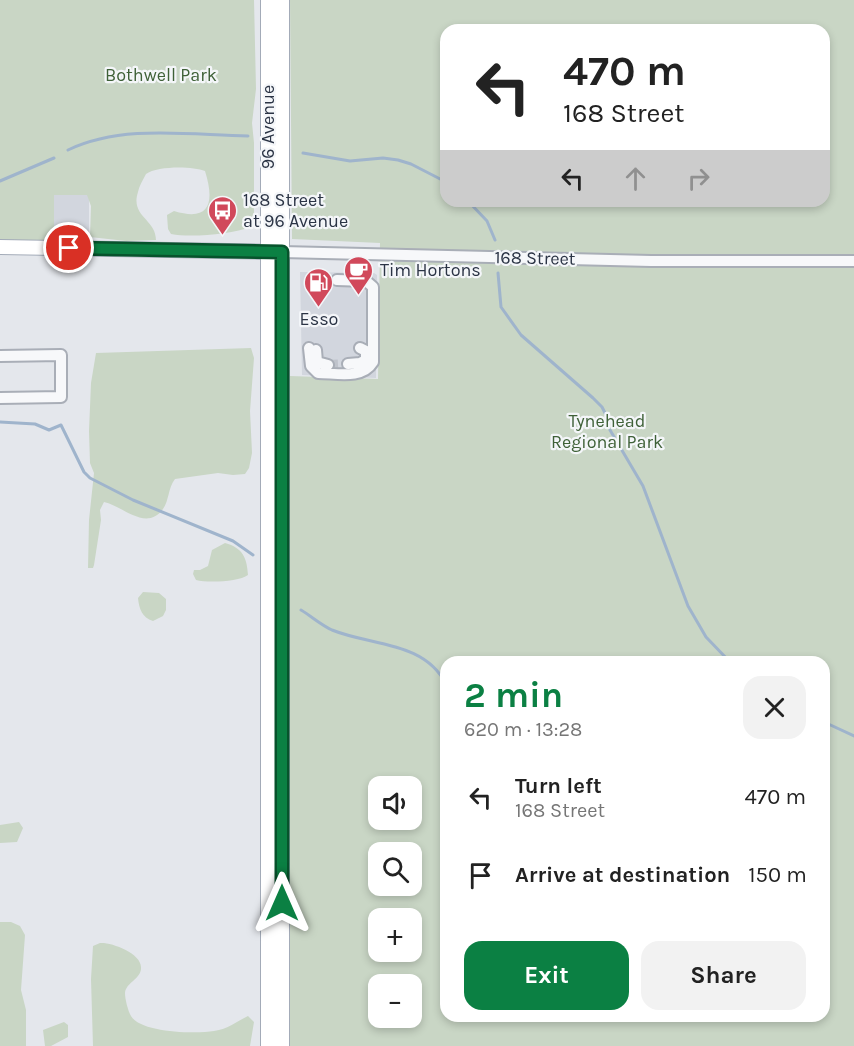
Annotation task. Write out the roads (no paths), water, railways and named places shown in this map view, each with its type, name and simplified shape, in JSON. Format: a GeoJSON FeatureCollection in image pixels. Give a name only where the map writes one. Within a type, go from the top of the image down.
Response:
{"type":"FeatureCollection","features":[{"type":"Feature","properties":{"kind":"main road","name":"96 Avenue"},"geometry":{"type":"LineString","coordinates":[[268,0],[275,252],[282,1046]]}},
{"type":"Feature","properties":{"kind":"main road","name":"96 Avenue"},"geometry":{"type":"LineString","coordinates":[[268,1046],[275,252],[282,0]]}},
{"type":"Feature","properties":{"kind":"main road","name":"168 Street"},"geometry":{"type":"LineString","coordinates":[[0,247],[275,252]]}},
{"type":"Feature","properties":{"kind":"street","name":"168 Street"},"geometry":{"type":"LineString","coordinates":[[275,252],[651,261],[854,261]]}},
{"type":"Feature","properties":{"kind":"street"},"geometry":{"type":"LineString","coordinates":[[328,365],[317,362],[313,348],[311,366],[318,373],[359,373],[366,370],[373,362],[373,287],[366,281],[337,280]]}},
{"type":"Feature","properties":{"kind":"street"},"geometry":{"type":"LineString","coordinates":[[348,364],[366,360],[367,354],[360,348]]}},
{"type":"Feature","properties":{"kind":"street"},"geometry":{"type":"LineString","coordinates":[[0,356],[61,355],[61,397],[0,398]]}},
{"type":"Feature","properties":{"kind":"waterway"},"geometry":{"type":"LineString","coordinates":[[68,150],[89,142],[134,134],[180,133],[248,136]]}},
{"type":"Feature","properties":{"kind":"waterway"},"geometry":{"type":"LineString","coordinates":[[303,153],[350,161],[383,158],[398,160],[440,179]]}},
{"type":"Feature","properties":{"kind":"waterway"},"geometry":{"type":"LineString","coordinates":[[0,181],[54,158]]}},
{"type":"Feature","properties":{"kind":"waterway"},"geometry":{"type":"LineString","coordinates":[[474,207],[487,221],[495,240]]}},
{"type":"Feature","properties":{"kind":"waterway"},"geometry":{"type":"LineString","coordinates":[[498,273],[501,307],[521,335],[593,398],[602,407],[607,417]]}},
{"type":"Feature","properties":{"kind":"waterway"},"geometry":{"type":"LineString","coordinates":[[0,422],[35,424],[49,430],[61,425],[84,472],[90,478],[133,500],[233,541],[253,555]]}},
{"type":"Feature","properties":{"kind":"waterway"},"geometry":{"type":"LineString","coordinates":[[610,430],[643,486],[688,606],[706,637],[724,656]]}},
{"type":"Feature","properties":{"kind":"waterway"},"geometry":{"type":"LineString","coordinates":[[301,610],[332,630],[411,652],[424,660],[440,676]]}},
{"type":"Feature","properties":{"kind":"waterway"},"geometry":{"type":"LineString","coordinates":[[830,725],[854,736]]}},
{"type":"Feature","properties":{"kind":"tunnel"},"geometry":{"type":"LineString","coordinates":[[328,365],[348,364]]}},
{"type":"Feature","properties":{"kind":"place","name":"168 Street at 96 Avenue"},"geometry":{"type":"Point","coordinates":[222,236]}},
{"type":"Feature","properties":{"kind":"place","name":"Tim Hortons"},"geometry":{"type":"Point","coordinates":[359,296]}},
{"type":"Feature","properties":{"kind":"place","name":"Esso"},"geometry":{"type":"Point","coordinates":[319,308]}},
{"type":"Feature","properties":{"kind":"park label","name":"Bothwell Park"},"geometry":{"type":"Point","coordinates":[161,75]}},
{"type":"Feature","properties":{"kind":"park label","name":"Tynehead Regional Park"},"geometry":{"type":"Point","coordinates":[607,431]}}]}
